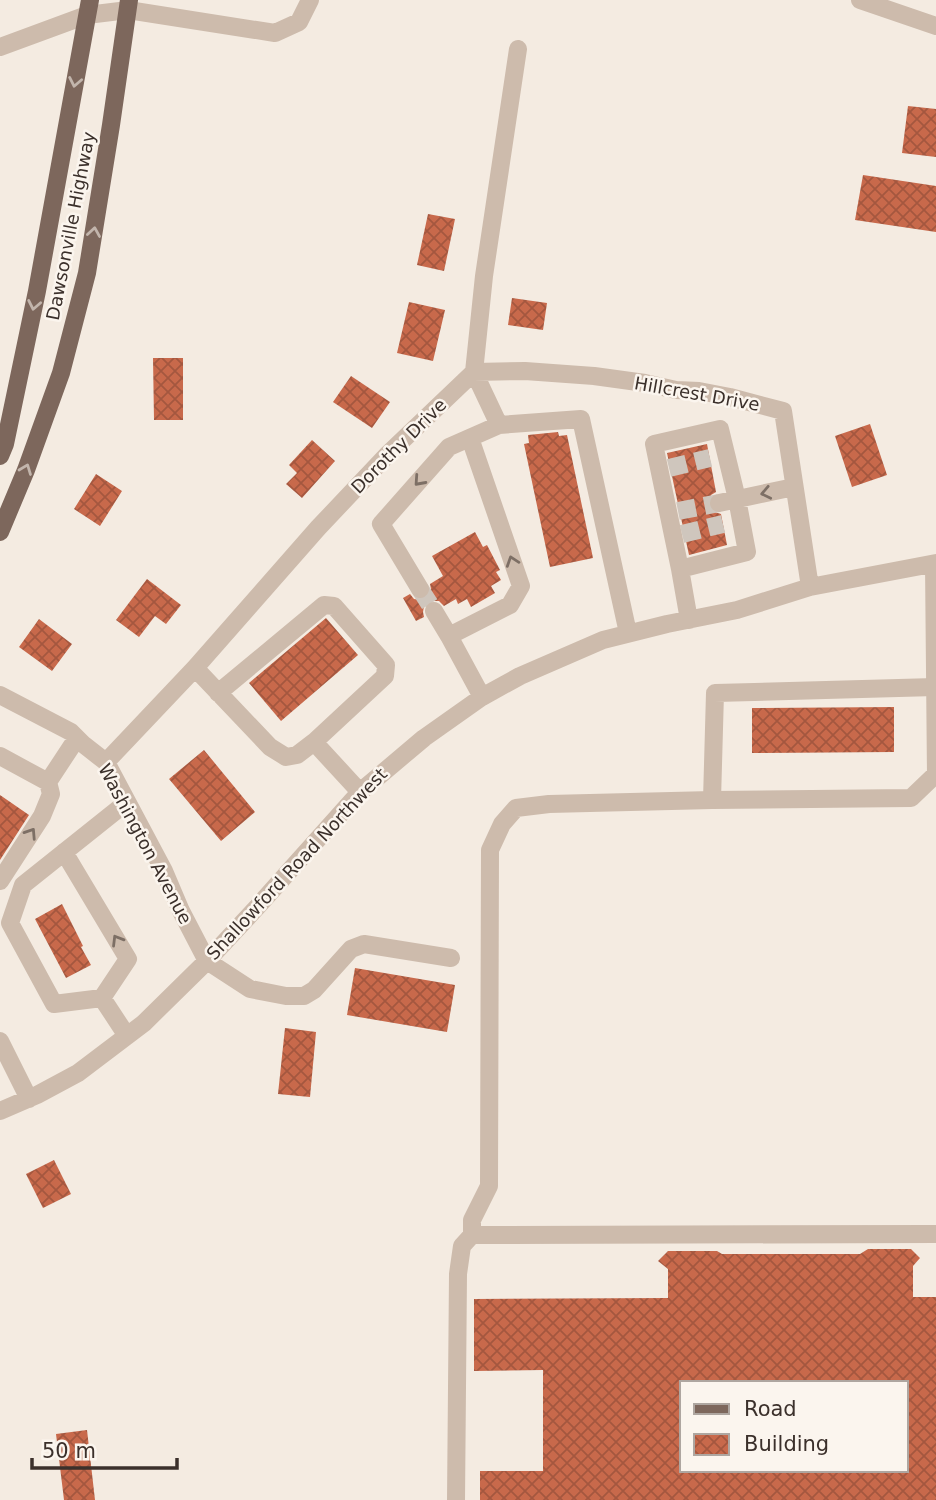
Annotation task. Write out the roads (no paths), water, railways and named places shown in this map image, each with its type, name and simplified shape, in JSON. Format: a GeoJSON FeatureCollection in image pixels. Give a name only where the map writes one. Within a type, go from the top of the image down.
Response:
{"type":"FeatureCollection","features":[{"type":"Feature","properties":{"kind":"main road","name":"Dawsonville Highway"},"geometry":{"type":"LineString","coordinates":[[0,532],[61,373],[87,273],[129,5]]}},
{"type":"Feature","properties":{"kind":"main road","name":"Dawsonville Highway"},"geometry":{"type":"LineString","coordinates":[[0,456],[5,444],[37,290],[89,7]]}},
{"type":"Feature","properties":{"kind":"street"},"geometry":{"type":"LineString","coordinates":[[0,47],[89,7],[129,5],[275,33],[299,22],[310,0]]}},
{"type":"Feature","properties":{"kind":"street"},"geometry":{"type":"LineString","coordinates":[[860,0],[936,26]]}},
{"type":"Feature","properties":{"kind":"street"},"geometry":{"type":"LineString","coordinates":[[499,425],[474,372],[484,276],[518,49]]}},
{"type":"Feature","properties":{"kind":"street","name":"Hillcrest Drive"},"geometry":{"type":"LineString","coordinates":[[474,372],[525,371],[594,376],[676,390],[699,391],[783,411],[810,587]]}},
{"type":"Feature","properties":{"kind":"street","name":"Dorothy Drive"},"geometry":{"type":"LineString","coordinates":[[106,762],[195,668],[318,528],[388,454],[474,372]]}},
{"type":"Feature","properties":{"kind":"street"},"geometry":{"type":"LineString","coordinates":[[420,589],[381,524],[449,447],[499,425],[581,419],[628,634]]}},
{"type":"Feature","properties":{"kind":"street"},"geometry":{"type":"LineString","coordinates":[[680,569],[747,552],[732,522],[737,499],[718,456],[720,429],[654,444],[664,470],[678,535],[680,569],[689,620]]}},
{"type":"Feature","properties":{"kind":"street"},"geometry":{"type":"LineString","coordinates":[[449,636],[510,605],[521,586],[470,438]]}},
{"type":"Feature","properties":{"kind":"street"},"geometry":{"type":"LineString","coordinates":[[719,503],[794,487]]}},
{"type":"Feature","properties":{"kind":"street"},"geometry":{"type":"LineString","coordinates":[[456,1500],[458,1274],[462,1246],[472,1235],[472,1220],[489,1186],[490,850],[502,824],[516,808],[549,804],[911,798],[936,775],[935,563]]}},
{"type":"Feature","properties":{"kind":"street","name":"Shallowford Road Northwest"},"geometry":{"type":"LineString","coordinates":[[0,1111],[78,1073],[144,1023],[207,961],[360,792],[424,738],[482,697],[520,676],[603,640],[737,610],[810,587],[935,563]]}},
{"type":"Feature","properties":{"kind":"street"},"geometry":{"type":"LineString","coordinates":[[195,668],[218,693],[270,747],[286,757],[297,755],[385,676],[386,665],[334,606],[324,605],[218,693]]}},
{"type":"Feature","properties":{"kind":"street"},"geometry":{"type":"LineString","coordinates":[[434,611],[482,697]]}},
{"type":"Feature","properties":{"kind":"street"},"geometry":{"type":"LineString","coordinates":[[712,800],[715,693],[935,687]]}},
{"type":"Feature","properties":{"kind":"street","name":"Washington Avenue"},"geometry":{"type":"LineString","coordinates":[[0,695],[71,732],[106,762],[164,871],[207,961]]}},
{"type":"Feature","properties":{"kind":"street"},"geometry":{"type":"LineString","coordinates":[[0,881],[42,816],[51,794],[48,782],[77,738]]}},
{"type":"Feature","properties":{"kind":"street"},"geometry":{"type":"LineString","coordinates":[[314,741],[360,792]]}},
{"type":"Feature","properties":{"kind":"street"},"geometry":{"type":"LineString","coordinates":[[0,756],[48,782]]}},
{"type":"Feature","properties":{"kind":"street"},"geometry":{"type":"LineString","coordinates":[[64,852],[128,959],[102,998],[54,1004],[10,923],[23,885],[64,852],[127,802]]}},
{"type":"Feature","properties":{"kind":"street"},"geometry":{"type":"LineString","coordinates":[[207,961],[250,989],[286,996],[304,996],[314,990],[351,949],[364,944],[451,958]]}},
{"type":"Feature","properties":{"kind":"street"},"geometry":{"type":"LineString","coordinates":[[102,998],[127,1036]]}},
{"type":"Feature","properties":{"kind":"street"},"geometry":{"type":"LineString","coordinates":[[0,1041],[29,1099]]}},
{"type":"Feature","properties":{"kind":"street"},"geometry":{"type":"LineString","coordinates":[[472,1235],[936,1234]]}},
{"type":"Feature","properties":{"kind":"tunnel"},"geometry":{"type":"LineString","coordinates":[[669,468],[710,458]]}},
{"type":"Feature","properties":{"kind":"tunnel"},"geometry":{"type":"LineString","coordinates":[[678,511],[719,503]]}},
{"type":"Feature","properties":{"kind":"tunnel"},"geometry":{"type":"LineString","coordinates":[[682,534],[723,524]]}},
{"type":"Feature","properties":{"kind":"tunnel"},"geometry":{"type":"LineString","coordinates":[[420,589],[434,611]]}}]}
